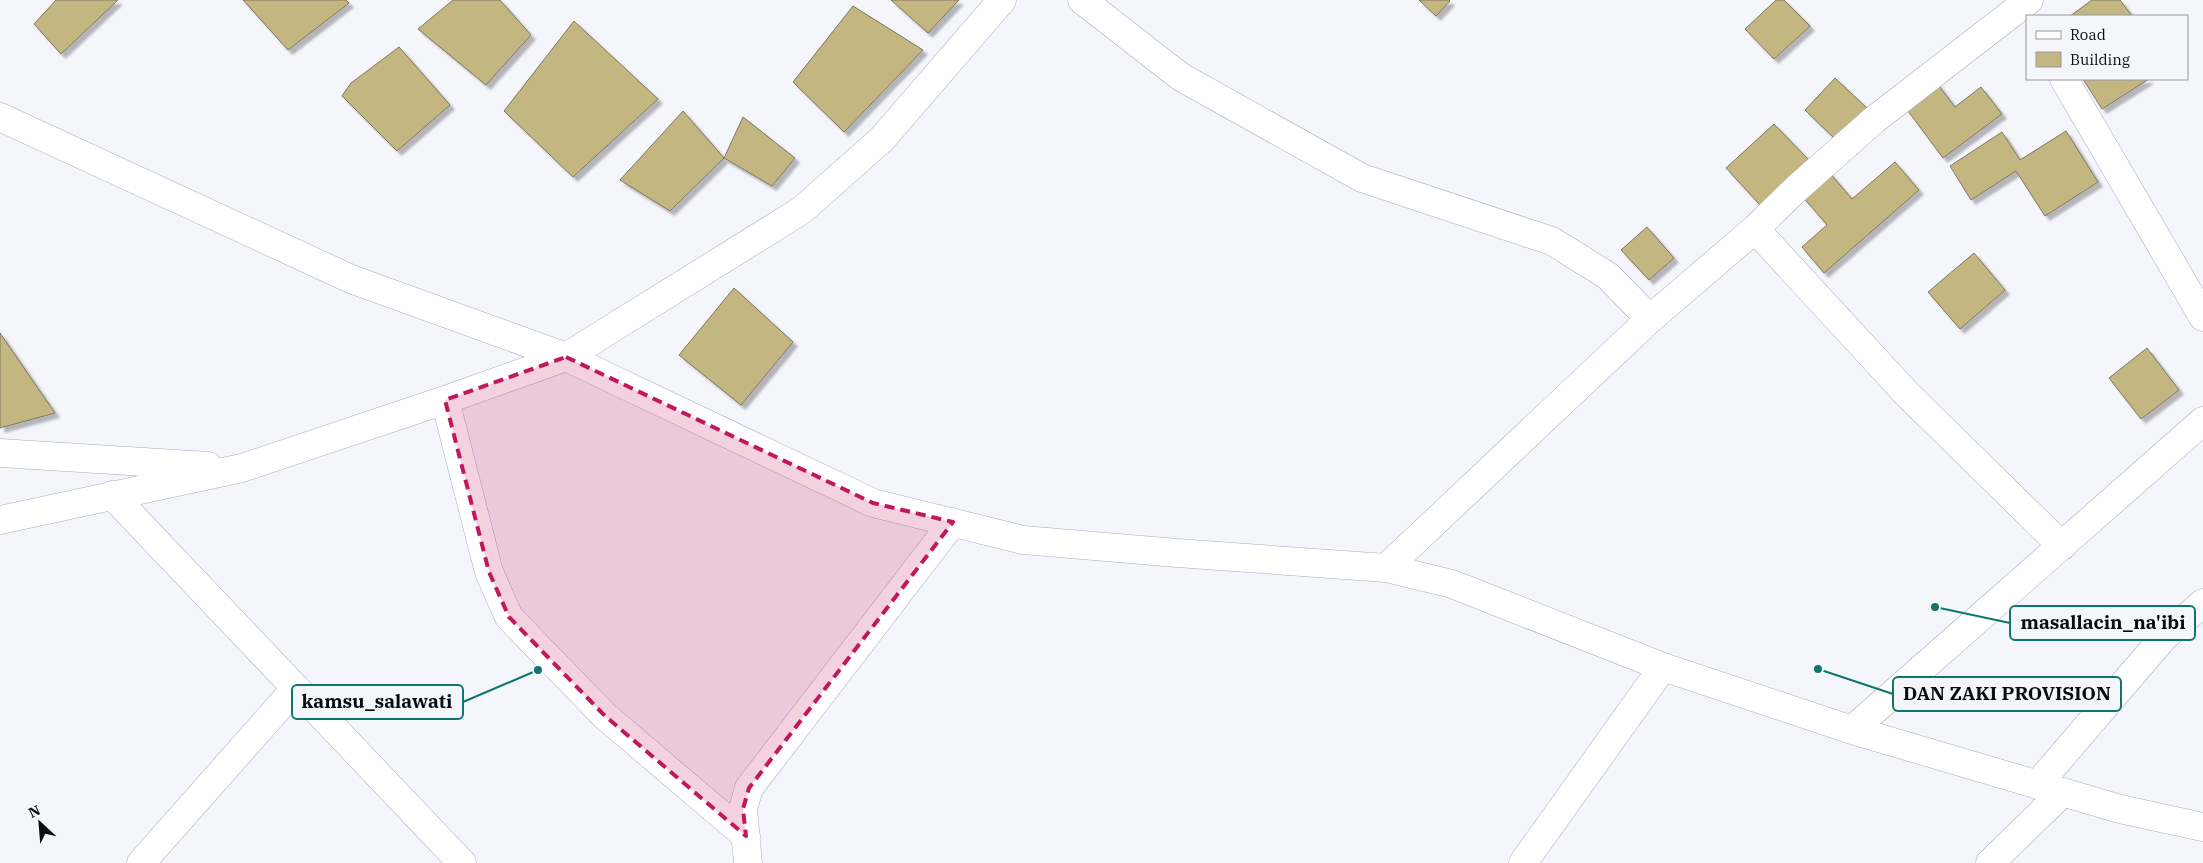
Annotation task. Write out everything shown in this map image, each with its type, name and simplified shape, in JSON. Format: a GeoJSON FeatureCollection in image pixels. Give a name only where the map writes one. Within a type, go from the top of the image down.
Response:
{"type":"FeatureCollection","features":[{"type":"Feature","properties":{"kind":"street"},"geometry":{"type":"LineString","coordinates":[[0,520],[242,468],[566,357],[802,210],[882,139],[1002,0]]}},
{"type":"Feature","properties":{"kind":"street"},"geometry":{"type":"LineString","coordinates":[[1082,0],[1181,77],[1362,178],[1552,241],[1608,276],[1650,319]]}},
{"type":"Feature","properties":{"kind":"street"},"geometry":{"type":"LineString","coordinates":[[1386,568],[1650,319],[1755,229],[1796,189],[1874,120],[2024,5]]}},
{"type":"Feature","properties":{"kind":"street"},"geometry":{"type":"LineString","coordinates":[[2065,80],[2203,316]]}},
{"type":"Feature","properties":{"kind":"street"},"geometry":{"type":"LineString","coordinates":[[0,118],[351,279],[566,357],[873,503],[1023,540],[1386,568],[1452,584],[1663,667],[1852,730],[2120,809],[2203,827]]}},
{"type":"Feature","properties":{"kind":"street"},"geometry":{"type":"LineString","coordinates":[[1755,229],[1907,394],[2062,546]]}},
{"type":"Feature","properties":{"kind":"street"},"geometry":{"type":"LineString","coordinates":[[445,400],[489,572],[509,617],[606,716],[746,836]]}},
{"type":"Feature","properties":{"kind":"street"},"geometry":{"type":"LineString","coordinates":[[1852,730],[2203,421]]}},
{"type":"Feature","properties":{"kind":"street"},"geometry":{"type":"LineString","coordinates":[[1,453],[242,468]]}},
{"type":"Feature","properties":{"kind":"street"},"geometry":{"type":"LineString","coordinates":[[112,495],[462,863]]}},
{"type":"Feature","properties":{"kind":"street"},"geometry":{"type":"LineString","coordinates":[[748,863],[743,809],[749,788],[953,522]]}},
{"type":"Feature","properties":{"kind":"street"},"geometry":{"type":"LineString","coordinates":[[2038,785],[2164,637],[2203,603]]}},
{"type":"Feature","properties":{"kind":"street"},"geometry":{"type":"LineString","coordinates":[[1523,863],[1663,667]]}},
{"type":"Feature","properties":{"kind":"street"},"geometry":{"type":"LineString","coordinates":[[141,863],[296,688]]}},
{"type":"Feature","properties":{"kind":"street"},"geometry":{"type":"LineString","coordinates":[[1990,863],[2063,792]]}},
{"type":"Feature","properties":{"kind":"highlighted area"},"geometry":{"type":"Polygon","coordinates":[[[566,357],[873,503],[953,522],[749,788],[743,809],[746,836],[605,716],[509,617],[489,572],[445,400],[566,357]]]}},
{"type":"Feature","properties":{"kind":"building"},"geometry":{"type":"Polygon","coordinates":[[[56,0],[118,0],[61,54],[34,24],[56,0]]]}},
{"type":"Feature","properties":{"kind":"building"},"geometry":{"type":"Polygon","coordinates":[[[243,0],[346,0],[349,3],[288,50],[243,0]]]}},
{"type":"Feature","properties":{"kind":"building"},"geometry":{"type":"Polygon","coordinates":[[[453,0],[500,0],[531,35],[486,85],[418,29],[453,0]]]}},
{"type":"Feature","properties":{"kind":"building"},"geometry":{"type":"Polygon","coordinates":[[[891,0],[959,0],[928,33],[891,0]]]}},
{"type":"Feature","properties":{"kind":"building"},"geometry":{"type":"Polygon","coordinates":[[[1419,0],[1449,0],[1450,1],[1436,16],[1419,0]]]}},
{"type":"Feature","properties":{"kind":"building"},"geometry":{"type":"Polygon","coordinates":[[[1776,0],[1784,0],[1810,26],[1774,59],[1745,29],[1776,0]]]}},
{"type":"Feature","properties":{"kind":"building"},"geometry":{"type":"Polygon","coordinates":[[[2092,0],[2120,0],[2131,15],[2071,15],[2092,0]]]}},
{"type":"Feature","properties":{"kind":"building"},"geometry":{"type":"Polygon","coordinates":[[[853,6],[923,50],[844,132],[793,82],[853,6]]]}},
{"type":"Feature","properties":{"kind":"building"},"geometry":{"type":"Polygon","coordinates":[[[574,21],[658,99],[573,177],[504,111],[574,21]]]}},
{"type":"Feature","properties":{"kind":"building"},"geometry":{"type":"Polygon","coordinates":[[[399,47],[450,105],[397,151],[342,96],[351,83],[399,47]]]}},
{"type":"Feature","properties":{"kind":"building"},"geometry":{"type":"Polygon","coordinates":[[[1835,78],[1868,109],[1837,141],[1805,110],[1835,78]]]}},
{"type":"Feature","properties":{"kind":"building"},"geometry":{"type":"Polygon","coordinates":[[[2084,80],[2147,80],[2102,109],[2084,80]]]}},
{"type":"Feature","properties":{"kind":"building"},"geometry":{"type":"Polygon","coordinates":[[[1936,82],[1955,107],[1981,87],[2002,114],[1943,158],[1905,107],[1936,82]]]}},
{"type":"Feature","properties":{"kind":"building"},"geometry":{"type":"Polygon","coordinates":[[[683,111],[724,158],[670,211],[620,180],[683,111]]]}},
{"type":"Feature","properties":{"kind":"building"},"geometry":{"type":"Polygon","coordinates":[[[743,117],[795,158],[772,186],[724,158],[743,117]]]}},
{"type":"Feature","properties":{"kind":"building"},"geometry":{"type":"Polygon","coordinates":[[[1774,124],[1809,160],[1761,206],[1726,168],[1774,124]]]}},
{"type":"Feature","properties":{"kind":"building"},"geometry":{"type":"Polygon","coordinates":[[[2066,131],[2098,182],[2045,216],[2016,171],[1971,200],[1950,166],[2002,132],[2020,160],[2066,131]]]}},
{"type":"Feature","properties":{"kind":"building"},"geometry":{"type":"Polygon","coordinates":[[[1895,162],[1919,190],[1824,273],[1802,247],[1827,225],[1796,189],[1823,165],[1852,199],[1895,162]]]}},
{"type":"Feature","properties":{"kind":"building"},"geometry":{"type":"Polygon","coordinates":[[[1647,227],[1674,258],[1649,280],[1621,250],[1647,227]]]}},
{"type":"Feature","properties":{"kind":"building"},"geometry":{"type":"Polygon","coordinates":[[[1974,253],[2005,290],[1960,329],[1928,292],[1974,253]]]}},
{"type":"Feature","properties":{"kind":"building"},"geometry":{"type":"Polygon","coordinates":[[[734,288],[793,342],[741,405],[679,355],[734,288]]]}},
{"type":"Feature","properties":{"kind":"building"},"geometry":{"type":"Polygon","coordinates":[[[0,333],[55,413],[0,428],[0,333]]]}},
{"type":"Feature","properties":{"kind":"building"},"geometry":{"type":"Polygon","coordinates":[[[2147,348],[2179,390],[2141,419],[2109,378],[2147,348]]]}},
{"type":"Feature","properties":{"kind":"place","name":"masallacin_na'ibi"},"geometry":{"type":"Point","coordinates":[1935,607]}},
{"type":"Feature","properties":{"kind":"place","name":"DAN ZAKI PROVISION"},"geometry":{"type":"Point","coordinates":[1818,669]}},
{"type":"Feature","properties":{"kind":"place","name":"kamsu_salawati"},"geometry":{"type":"Point","coordinates":[538,670]}}]}
